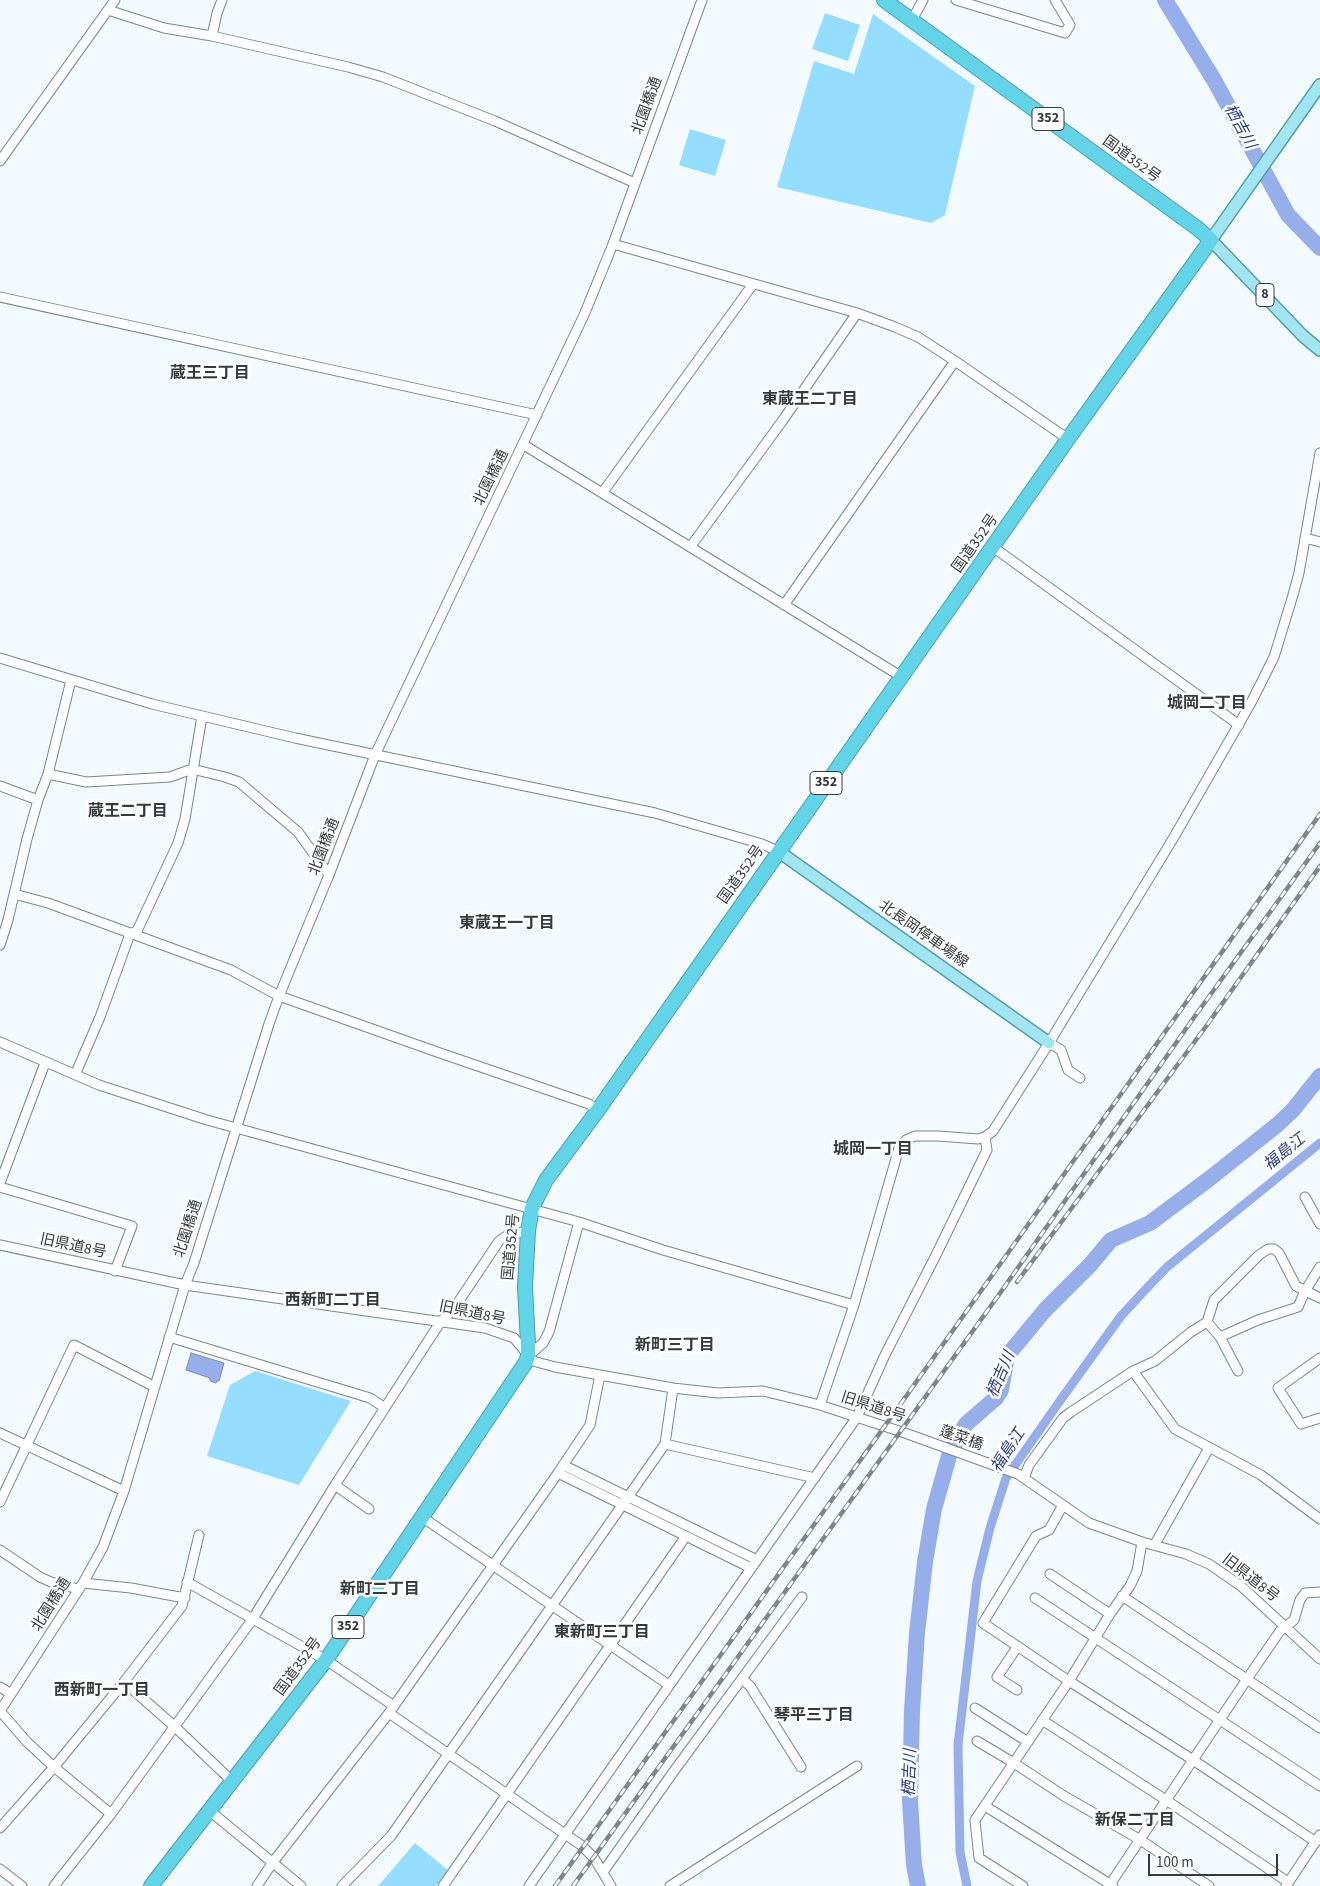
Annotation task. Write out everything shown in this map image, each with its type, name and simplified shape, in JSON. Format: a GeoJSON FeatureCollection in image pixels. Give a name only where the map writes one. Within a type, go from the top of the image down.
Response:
{"type":"FeatureCollection","features":[{"type":"Feature","properties":{"kind":"highway","name":"国道352号"},"geometry":{"type":"LineString","coordinates":[[151,1886],[326,1660],[528,1356],[525,1287],[528,1231],[532,1208],[546,1180],[598,1110],[1068,439],[1210,240],[1197,228],[884,0]]}},
{"type":"Feature","properties":{"kind":"main road"},"geometry":{"type":"LineString","coordinates":[[1210,240],[1320,84]]}},
{"type":"Feature","properties":{"kind":"main road","name":"8"},"geometry":{"type":"LineString","coordinates":[[1210,240],[1303,336],[1320,350]]}},
{"type":"Feature","properties":{"kind":"main road","name":"北長岡停車場線"},"geometry":{"type":"LineString","coordinates":[[778,852],[1050,1043]]}},
{"type":"Feature","properties":{"kind":"street"},"geometry":{"type":"LineString","coordinates":[[0,161],[116,0]]}},
{"type":"Feature","properties":{"kind":"street"},"geometry":{"type":"LineString","coordinates":[[212,36],[222,0]]}},
{"type":"Feature","properties":{"kind":"street","name":"北園橋通"},"geometry":{"type":"LineString","coordinates":[[0,1711],[81,1586],[103,1547],[124,1491],[156,1387],[168,1337],[194,1263],[269,1024],[375,755],[524,445],[584,315],[613,244],[702,0]]}},
{"type":"Feature","properties":{"kind":"street"},"geometry":{"type":"LineString","coordinates":[[912,20],[923,0]]}},
{"type":"Feature","properties":{"kind":"street"},"geometry":{"type":"LineString","coordinates":[[956,0],[978,4],[1065,33],[1070,25],[1055,0]]}},
{"type":"Feature","properties":{"kind":"street"},"geometry":{"type":"LineString","coordinates":[[108,10],[164,28],[212,36],[348,67],[383,77],[494,121],[635,183]]}},
{"type":"Feature","properties":{"kind":"street"},"geometry":{"type":"LineString","coordinates":[[613,244],[857,313],[918,337],[1068,439]]}},
{"type":"Feature","properties":{"kind":"street"},"geometry":{"type":"LineString","coordinates":[[603,492],[752,284]]}},
{"type":"Feature","properties":{"kind":"street"},"geometry":{"type":"LineString","coordinates":[[0,297],[537,416]]}},
{"type":"Feature","properties":{"kind":"street"},"geometry":{"type":"LineString","coordinates":[[691,546],[783,420],[857,313]]}},
{"type":"Feature","properties":{"kind":"street"},"geometry":{"type":"LineString","coordinates":[[784,606],[955,361]]}},
{"type":"Feature","properties":{"kind":"street"},"geometry":{"type":"LineString","coordinates":[[524,445],[691,546],[784,606],[902,676]]}},
{"type":"Feature","properties":{"kind":"street"},"geometry":{"type":"LineString","coordinates":[[820,1405],[854,1306],[897,1153],[903,1142],[909,1138],[922,1136],[970,1139],[985,1137],[993,1131],[1050,1043],[1239,725],[1274,657],[1293,595],[1320,453]]}},
{"type":"Feature","properties":{"kind":"street"},"geometry":{"type":"LineString","coordinates":[[1305,538],[1320,542]]}},
{"type":"Feature","properties":{"kind":"street"},"geometry":{"type":"LineString","coordinates":[[993,547],[1239,725]]}},
{"type":"Feature","properties":{"kind":"street"},"geometry":{"type":"LineString","coordinates":[[0,658],[152,704],[375,755],[654,813],[762,844],[778,852]]}},
{"type":"Feature","properties":{"kind":"street"},"geometry":{"type":"LineString","coordinates":[[0,945],[4,919],[14,894],[38,800],[48,774],[71,680]]}},
{"type":"Feature","properties":{"kind":"street"},"geometry":{"type":"LineString","coordinates":[[75,1075],[100,1017],[130,934],[137,931],[178,843],[185,819],[202,716]]}},
{"type":"Feature","properties":{"kind":"street"},"geometry":{"type":"LineString","coordinates":[[48,774],[86,782],[170,777],[192,769],[239,782],[298,832],[329,875]]}},
{"type":"Feature","properties":{"kind":"street"},"geometry":{"type":"LineString","coordinates":[[0,786],[38,800]]}},
{"type":"Feature","properties":{"kind":"street"},"geometry":{"type":"LineString","coordinates":[[14,894],[48,903],[231,970],[280,996],[440,1054],[589,1104],[598,1110]]}},
{"type":"Feature","properties":{"kind":"street"},"geometry":{"type":"LineString","coordinates":[[0,1042],[75,1075],[154,1103],[532,1208],[663,1250],[854,1306]]}},
{"type":"Feature","properties":{"kind":"street"},"geometry":{"type":"LineString","coordinates":[[1050,1043],[1061,1050],[1068,1070],[1080,1078]]}},
{"type":"Feature","properties":{"kind":"street"},"geometry":{"type":"LineString","coordinates":[[0,1183],[45,1062]]}},
{"type":"Feature","properties":{"kind":"street"},"geometry":{"type":"LineString","coordinates":[[529,1886],[857,1417],[885,1355],[987,1150],[985,1137]]}},
{"type":"Feature","properties":{"kind":"street"},"geometry":{"type":"LineString","coordinates":[[0,1187],[132,1226],[115,1270]]}},
{"type":"Feature","properties":{"kind":"street"},"geometry":{"type":"LineString","coordinates":[[1305,1197],[1320,1224]]}},
{"type":"Feature","properties":{"kind":"street"},"geometry":{"type":"LineString","coordinates":[[528,1356],[544,1343],[550,1332],[579,1222]]}},
{"type":"Feature","properties":{"kind":"street"},"geometry":{"type":"LineString","coordinates":[[54,1886],[111,1814],[252,1620],[335,1485],[441,1321],[454,1310],[499,1241],[508,1235],[528,1231]]}},
{"type":"Feature","properties":{"kind":"street","name":"旧県道8号"},"geometry":{"type":"LineString","coordinates":[[0,1245],[185,1285],[485,1328],[514,1338],[528,1356],[538,1363],[673,1388],[718,1393],[763,1392],[820,1405],[923,1440]]}},
{"type":"Feature","properties":{"kind":"street"},"geometry":{"type":"LineString","coordinates":[[1021,1476],[1063,1418],[1133,1371],[1155,1361],[1191,1332],[1207,1322],[1214,1300],[1259,1255],[1268,1249],[1274,1249],[1279,1252],[1296,1286],[1320,1298]]}},
{"type":"Feature","properties":{"kind":"street"},"geometry":{"type":"LineString","coordinates":[[1220,1337],[1258,1320],[1298,1307],[1305,1291],[1320,1267]]}},
{"type":"Feature","properties":{"kind":"street"},"geometry":{"type":"LineString","coordinates":[[1207,1322],[1220,1337],[1238,1371]]}},
{"type":"Feature","properties":{"kind":"street"},"geometry":{"type":"LineString","coordinates":[[168,1337],[370,1398],[385,1408]]}},
{"type":"Feature","properties":{"kind":"street"},"geometry":{"type":"LineString","coordinates":[[0,1502],[74,1346],[156,1387]]}},
{"type":"Feature","properties":{"kind":"street"},"geometry":{"type":"LineString","coordinates":[[1320,1358],[1278,1388],[1302,1424],[1320,1418]]}},
{"type":"Feature","properties":{"kind":"street"},"geometry":{"type":"LineString","coordinates":[[1133,1371],[1175,1429],[1261,1475],[1320,1519]]}},
{"type":"Feature","properties":{"kind":"street"},"geometry":{"type":"LineString","coordinates":[[257,1886],[273,1862],[392,1709],[590,1425],[600,1375]]}},
{"type":"Feature","properties":{"kind":"street"},"geometry":{"type":"LineString","coordinates":[[342,1886],[391,1836],[665,1444],[673,1388]]}},
{"type":"Feature","properties":{"kind":"street"},"geometry":{"type":"LineString","coordinates":[[0,1433],[124,1491]]}},
{"type":"Feature","properties":{"kind":"street","name":"蓬菜橋"},"geometry":{"type":"LineString","coordinates":[[923,1440],[1021,1476]]}},
{"type":"Feature","properties":{"kind":"street"},"geometry":{"type":"LineString","coordinates":[[665,1444],[815,1478]]}},
{"type":"Feature","properties":{"kind":"street"},"geometry":{"type":"LineString","coordinates":[[1155,1544],[1209,1448]]}},
{"type":"Feature","properties":{"kind":"street"},"geometry":{"type":"LineString","coordinates":[[560,1469],[754,1564]]}},
{"type":"Feature","properties":{"kind":"street","name":"旧県道8号"},"geometry":{"type":"LineString","coordinates":[[1021,1476],[1089,1523],[1142,1542],[1186,1554],[1223,1572],[1241,1586],[1320,1659]]}},
{"type":"Feature","properties":{"kind":"street"},"geometry":{"type":"LineString","coordinates":[[335,1485],[369,1509]]}},
{"type":"Feature","properties":{"kind":"street"},"geometry":{"type":"LineString","coordinates":[[625,1501],[686,1536],[754,1564]]}},
{"type":"Feature","properties":{"kind":"street"},"geometry":{"type":"LineString","coordinates":[[1042,1720],[1166,1800],[1287,1884],[1318,1839],[1069,1681],[983,1623],[1036,1536],[1049,1530],[1063,1505]]}},
{"type":"Feature","properties":{"kind":"street"},"geometry":{"type":"LineString","coordinates":[[422,1517],[669,1685]]}},
{"type":"Feature","properties":{"kind":"street"},"geometry":{"type":"LineString","coordinates":[[0,1828],[54,1767],[124,1682],[179,1610],[185,1598],[187,1582],[199,1535]]}},
{"type":"Feature","properties":{"kind":"street"},"geometry":{"type":"LineString","coordinates":[[443,1886],[686,1536]]}},
{"type":"Feature","properties":{"kind":"street"},"geometry":{"type":"LineString","coordinates":[[1022,1886],[979,1858],[975,1820],[1069,1681],[1110,1614],[1130,1586],[1137,1571],[1142,1542]]}},
{"type":"Feature","properties":{"kind":"street"},"geometry":{"type":"LineString","coordinates":[[0,1550],[40,1577],[52,1582],[81,1586],[131,1588],[185,1598]]}},
{"type":"Feature","properties":{"kind":"street"},"geometry":{"type":"LineString","coordinates":[[1050,1574],[1110,1614]]}},
{"type":"Feature","properties":{"kind":"street"},"geometry":{"type":"LineString","coordinates":[[187,1582],[326,1660],[449,1754],[587,1852],[603,1872],[611,1886]]}},
{"type":"Feature","properties":{"kind":"street"},"geometry":{"type":"LineString","coordinates":[[985,1806],[1111,1885],[1220,1718],[1285,1626],[1294,1620],[1300,1600],[1305,1593],[1320,1592]]}},
{"type":"Feature","properties":{"kind":"street"},"geometry":{"type":"LineString","coordinates":[[1122,1596],[1320,1728]]}},
{"type":"Feature","properties":{"kind":"street"},"geometry":{"type":"LineString","coordinates":[[603,1872],[674,1771],[802,1597]]}},
{"type":"Feature","properties":{"kind":"street"},"geometry":{"type":"LineString","coordinates":[[1036,1598],[1220,1718],[1320,1786]]}},
{"type":"Feature","properties":{"kind":"street"},"geometry":{"type":"LineString","coordinates":[[1017,1690],[997,1677],[1018,1646]]}},
{"type":"Feature","properties":{"kind":"street"},"geometry":{"type":"LineString","coordinates":[[742,1679],[750,1686],[801,1766]]}},
{"type":"Feature","properties":{"kind":"street"},"geometry":{"type":"LineString","coordinates":[[124,1682],[233,1782]]}},
{"type":"Feature","properties":{"kind":"street"},"geometry":{"type":"LineString","coordinates":[[0,1687],[11,1694]]}},
{"type":"Feature","properties":{"kind":"street"},"geometry":{"type":"LineString","coordinates":[[974,1708],[1028,1742]]}},
{"type":"Feature","properties":{"kind":"street"},"geometry":{"type":"LineString","coordinates":[[0,1711],[27,1742],[111,1814]]}},
{"type":"Feature","properties":{"kind":"street"},"geometry":{"type":"LineString","coordinates":[[977,1741],[1064,1796],[1139,1840],[1209,1886]]}},
{"type":"Feature","properties":{"kind":"street"},"geometry":{"type":"LineString","coordinates":[[670,1886],[857,1766]]}},
{"type":"Feature","properties":{"kind":"street"},"geometry":{"type":"LineString","coordinates":[[210,1812],[301,1886]]}},
{"type":"Feature","properties":{"kind":"street"},"geometry":{"type":"LineString","coordinates":[[0,1869],[20,1885]]}},
{"type":"Feature","properties":{"kind":"shaded area"},"geometry":{"type":"Polygon","coordinates":[[[825,13],[860,25],[848,61],[812,49],[825,13]]]}},
{"type":"Feature","properties":{"kind":"shaded area"},"geometry":{"type":"Polygon","coordinates":[[[873,14],[975,86],[945,215],[931,223],[777,187],[814,61],[854,74],[873,14]]]}},
{"type":"Feature","properties":{"kind":"shaded area"},"geometry":{"type":"Polygon","coordinates":[[[690,129],[726,140],[715,176],[679,165],[690,129]]]}},
{"type":"Feature","properties":{"kind":"shaded area"},"geometry":{"type":"Polygon","coordinates":[[[191,1353],[224,1363],[219,1381],[216,1383],[210,1381],[210,1378],[186,1370],[191,1353]]]}},
{"type":"Feature","properties":{"kind":"shaded area"},"geometry":{"type":"Polygon","coordinates":[[[255,1371],[351,1401],[299,1485],[207,1456],[230,1385],[255,1371]]]}},
{"type":"Feature","properties":{"kind":"shaded area"},"geometry":{"type":"Polygon","coordinates":[[[415,1843],[448,1870],[436,1886],[378,1886],[415,1843]]]}},
{"type":"Feature","properties":{"kind":"waterway","name":"栖吉川"},"geometry":{"type":"LineString","coordinates":[[1165,0],[1214,80],[1288,215],[1320,248]]}},
{"type":"Feature","properties":{"kind":"waterway","name":"栖吉川"},"geometry":{"type":"LineString","coordinates":[[918,1886],[914,1865],[910,1801],[912,1711],[917,1633],[925,1562],[934,1509],[949,1456],[966,1424],[996,1398],[1001,1390],[1007,1356],[1045,1310],[1090,1265],[1111,1240],[1150,1223],[1209,1179],[1277,1125],[1293,1110],[1320,1076]]}},
{"type":"Feature","properties":{"kind":"waterway","name":"福島江"},"geometry":{"type":"LineString","coordinates":[[967,1886],[960,1852],[958,1745],[977,1581],[990,1528],[1006,1478],[1121,1316],[1145,1290],[1167,1267],[1320,1143]]}},
{"type":"Feature","properties":{"kind":"railway"},"geometry":{"type":"LineString","coordinates":[[555,1886],[1320,814]]}},
{"type":"Feature","properties":{"kind":"railway"},"geometry":{"type":"LineString","coordinates":[[573,1886],[998,1296],[1195,1016],[1320,843]]}},
{"type":"Feature","properties":{"kind":"railway"},"geometry":{"type":"LineString","coordinates":[[1017,1282],[1207,1025],[1320,866]]}},
{"type":"Feature","properties":{"kind":"district","name":"蔵王三丁目"},"geometry":{"type":"Point","coordinates":[210,374]}},
{"type":"Feature","properties":{"kind":"district","name":"東蔵王二丁目"},"geometry":{"type":"Point","coordinates":[810,400]}},
{"type":"Feature","properties":{"kind":"district","name":"城岡二丁目"},"geometry":{"type":"Point","coordinates":[1207,704]}},
{"type":"Feature","properties":{"kind":"district","name":"蔵王二丁目"},"geometry":{"type":"Point","coordinates":[128,812]}},
{"type":"Feature","properties":{"kind":"district","name":"東蔵王一丁目"},"geometry":{"type":"Point","coordinates":[507,924]}},
{"type":"Feature","properties":{"kind":"district","name":"城岡一丁目"},"geometry":{"type":"Point","coordinates":[873,1150]}},
{"type":"Feature","properties":{"kind":"district","name":"西新町二丁目"},"geometry":{"type":"Point","coordinates":[333,1301]}},
{"type":"Feature","properties":{"kind":"district","name":"新町三丁目"},"geometry":{"type":"Point","coordinates":[675,1346]}},
{"type":"Feature","properties":{"kind":"district","name":"新町二丁目"},"geometry":{"type":"Point","coordinates":[380,1590]}},
{"type":"Feature","properties":{"kind":"district","name":"東新町三丁目"},"geometry":{"type":"Point","coordinates":[602,1633]}},
{"type":"Feature","properties":{"kind":"district","name":"西新町一丁目"},"geometry":{"type":"Point","coordinates":[102,1691]}},
{"type":"Feature","properties":{"kind":"district","name":"琴平三丁目"},"geometry":{"type":"Point","coordinates":[814,1716]}},
{"type":"Feature","properties":{"kind":"district","name":"新保二丁目"},"geometry":{"type":"Point","coordinates":[1135,1821]}}]}
